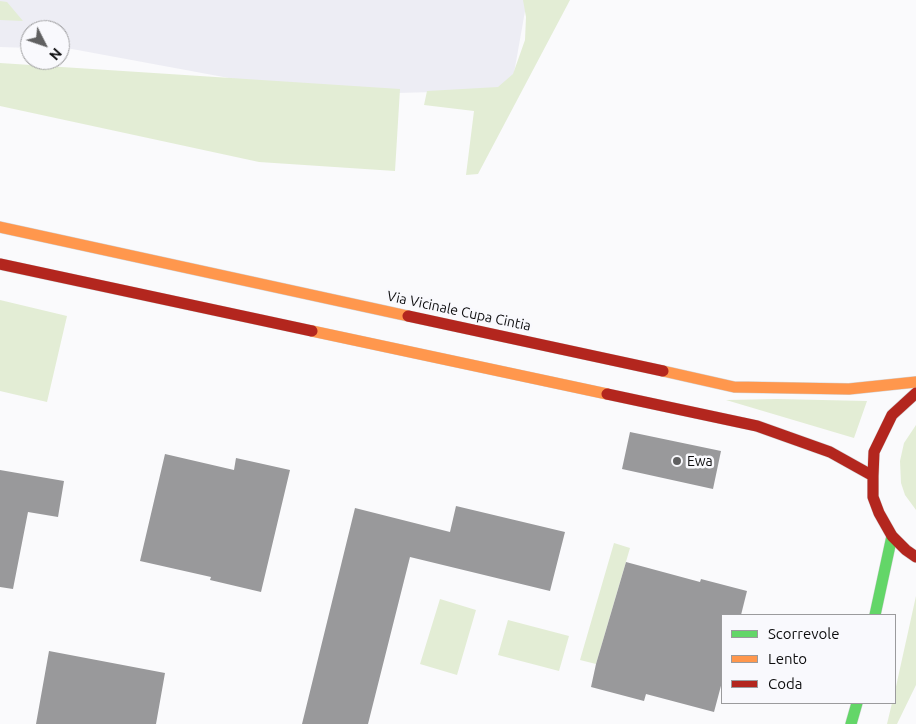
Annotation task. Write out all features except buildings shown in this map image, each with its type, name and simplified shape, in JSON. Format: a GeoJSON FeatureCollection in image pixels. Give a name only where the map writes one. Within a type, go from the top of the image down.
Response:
{"type":"FeatureCollection","features":[{"type":"Feature","properties":{"kind":"main road","name":"Via Vicinale Cupa Cintia"},"geometry":{"type":"LineString","coordinates":[[0,227],[734,387],[849,389],[916,382]]}},
{"type":"Feature","properties":{"kind":"main road"},"geometry":{"type":"LineString","coordinates":[[0,264],[757,426],[830,452],[873,476]]}},
{"type":"Feature","properties":{"kind":"main road"},"geometry":{"type":"LineString","coordinates":[[916,393],[892,415],[874,452],[873,476],[873,498],[879,513],[892,536],[916,557]]}},
{"type":"Feature","properties":{"kind":"main road"},"geometry":{"type":"LineString","coordinates":[[876,614],[892,536]]}},
{"type":"Feature","properties":{"kind":"main road"},"geometry":{"type":"LineString","coordinates":[[851,724],[857,704]]}},
{"type":"Feature","properties":{"kind":"shaded area"},"geometry":{"type":"Polygon","coordinates":[[[0,0],[527,0],[511,90],[321,95],[70,49],[70,20],[20,20],[20,48],[0,47],[0,0]]]}},
{"type":"Feature","properties":{"kind":"green space"},"geometry":{"type":"Polygon","coordinates":[[[523,0],[570,0],[478,174],[466,175],[474,111],[424,105],[427,91],[498,87],[513,74],[525,40],[526,17],[523,0]]]}},
{"type":"Feature","properties":{"kind":"green space"},"geometry":{"type":"Polygon","coordinates":[[[0,1],[7,2],[22,20],[20,21],[0,20],[0,1]]]}},
{"type":"Feature","properties":{"kind":"green space"},"geometry":{"type":"Polygon","coordinates":[[[0,63],[20,64],[20,70],[70,70],[70,68],[400,89],[395,171],[259,162],[0,106],[0,63]]]}},
{"type":"Feature","properties":{"kind":"green space"},"geometry":{"type":"Polygon","coordinates":[[[0,300],[67,316],[47,402],[0,391],[0,300]]]}},
{"type":"Feature","properties":{"kind":"green space"},"geometry":{"type":"Polygon","coordinates":[[[726,400],[867,401],[854,438],[726,400]]]}},
{"type":"Feature","properties":{"kind":"green space"},"geometry":{"type":"Polygon","coordinates":[[[916,425],[916,510],[905,495],[901,483],[900,461],[904,443],[916,425]]]}},
{"type":"Feature","properties":{"kind":"green space"},"geometry":{"type":"Polygon","coordinates":[[[614,543],[630,548],[596,664],[580,660],[614,543]]]}},
{"type":"Feature","properties":{"kind":"green space"},"geometry":{"type":"Polygon","coordinates":[[[916,596],[916,685],[897,724],[887,724],[892,704],[896,704],[896,686],[916,596]]]}},
{"type":"Feature","properties":{"kind":"green space"},"geometry":{"type":"Polygon","coordinates":[[[440,599],[476,610],[457,675],[420,664],[440,599]]]}},
{"type":"Feature","properties":{"kind":"green space"},"geometry":{"type":"Polygon","coordinates":[[[508,620],[569,636],[559,671],[498,655],[508,620]]]}},
{"type":"Feature","properties":{"kind":"traffic: fast"},"geometry":{"type":"LineString","coordinates":[[875,614],[892,536]]}},
{"type":"Feature","properties":{"kind":"traffic: fast"},"geometry":{"type":"LineString","coordinates":[[851,724],[857,704]]}},
{"type":"Feature","properties":{"kind":"traffic: slow"},"geometry":{"type":"LineString","coordinates":[[0,227],[408,316]]}},
{"type":"Feature","properties":{"kind":"traffic: slow"},"geometry":{"type":"LineString","coordinates":[[312,331],[607,394]]}},
{"type":"Feature","properties":{"kind":"traffic: slow"},"geometry":{"type":"LineString","coordinates":[[663,371],[734,387],[849,389],[916,382]]}},
{"type":"Feature","properties":{"kind":"traffic: jam"},"geometry":{"type":"LineString","coordinates":[[0,264],[312,331]]}},
{"type":"Feature","properties":{"kind":"traffic: jam"},"geometry":{"type":"LineString","coordinates":[[408,316],[663,371]]}},
{"type":"Feature","properties":{"kind":"traffic: jam"},"geometry":{"type":"LineString","coordinates":[[916,393],[892,415],[874,452],[873,476],[873,497],[879,513],[892,536],[916,557]]}},
{"type":"Feature","properties":{"kind":"traffic: jam"},"geometry":{"type":"LineString","coordinates":[[607,394],[757,426],[830,452],[873,476]]}},
{"type":"Feature","properties":{"kind":"place","name":"Ewa"},"geometry":{"type":"Point","coordinates":[677,461]}}]}
